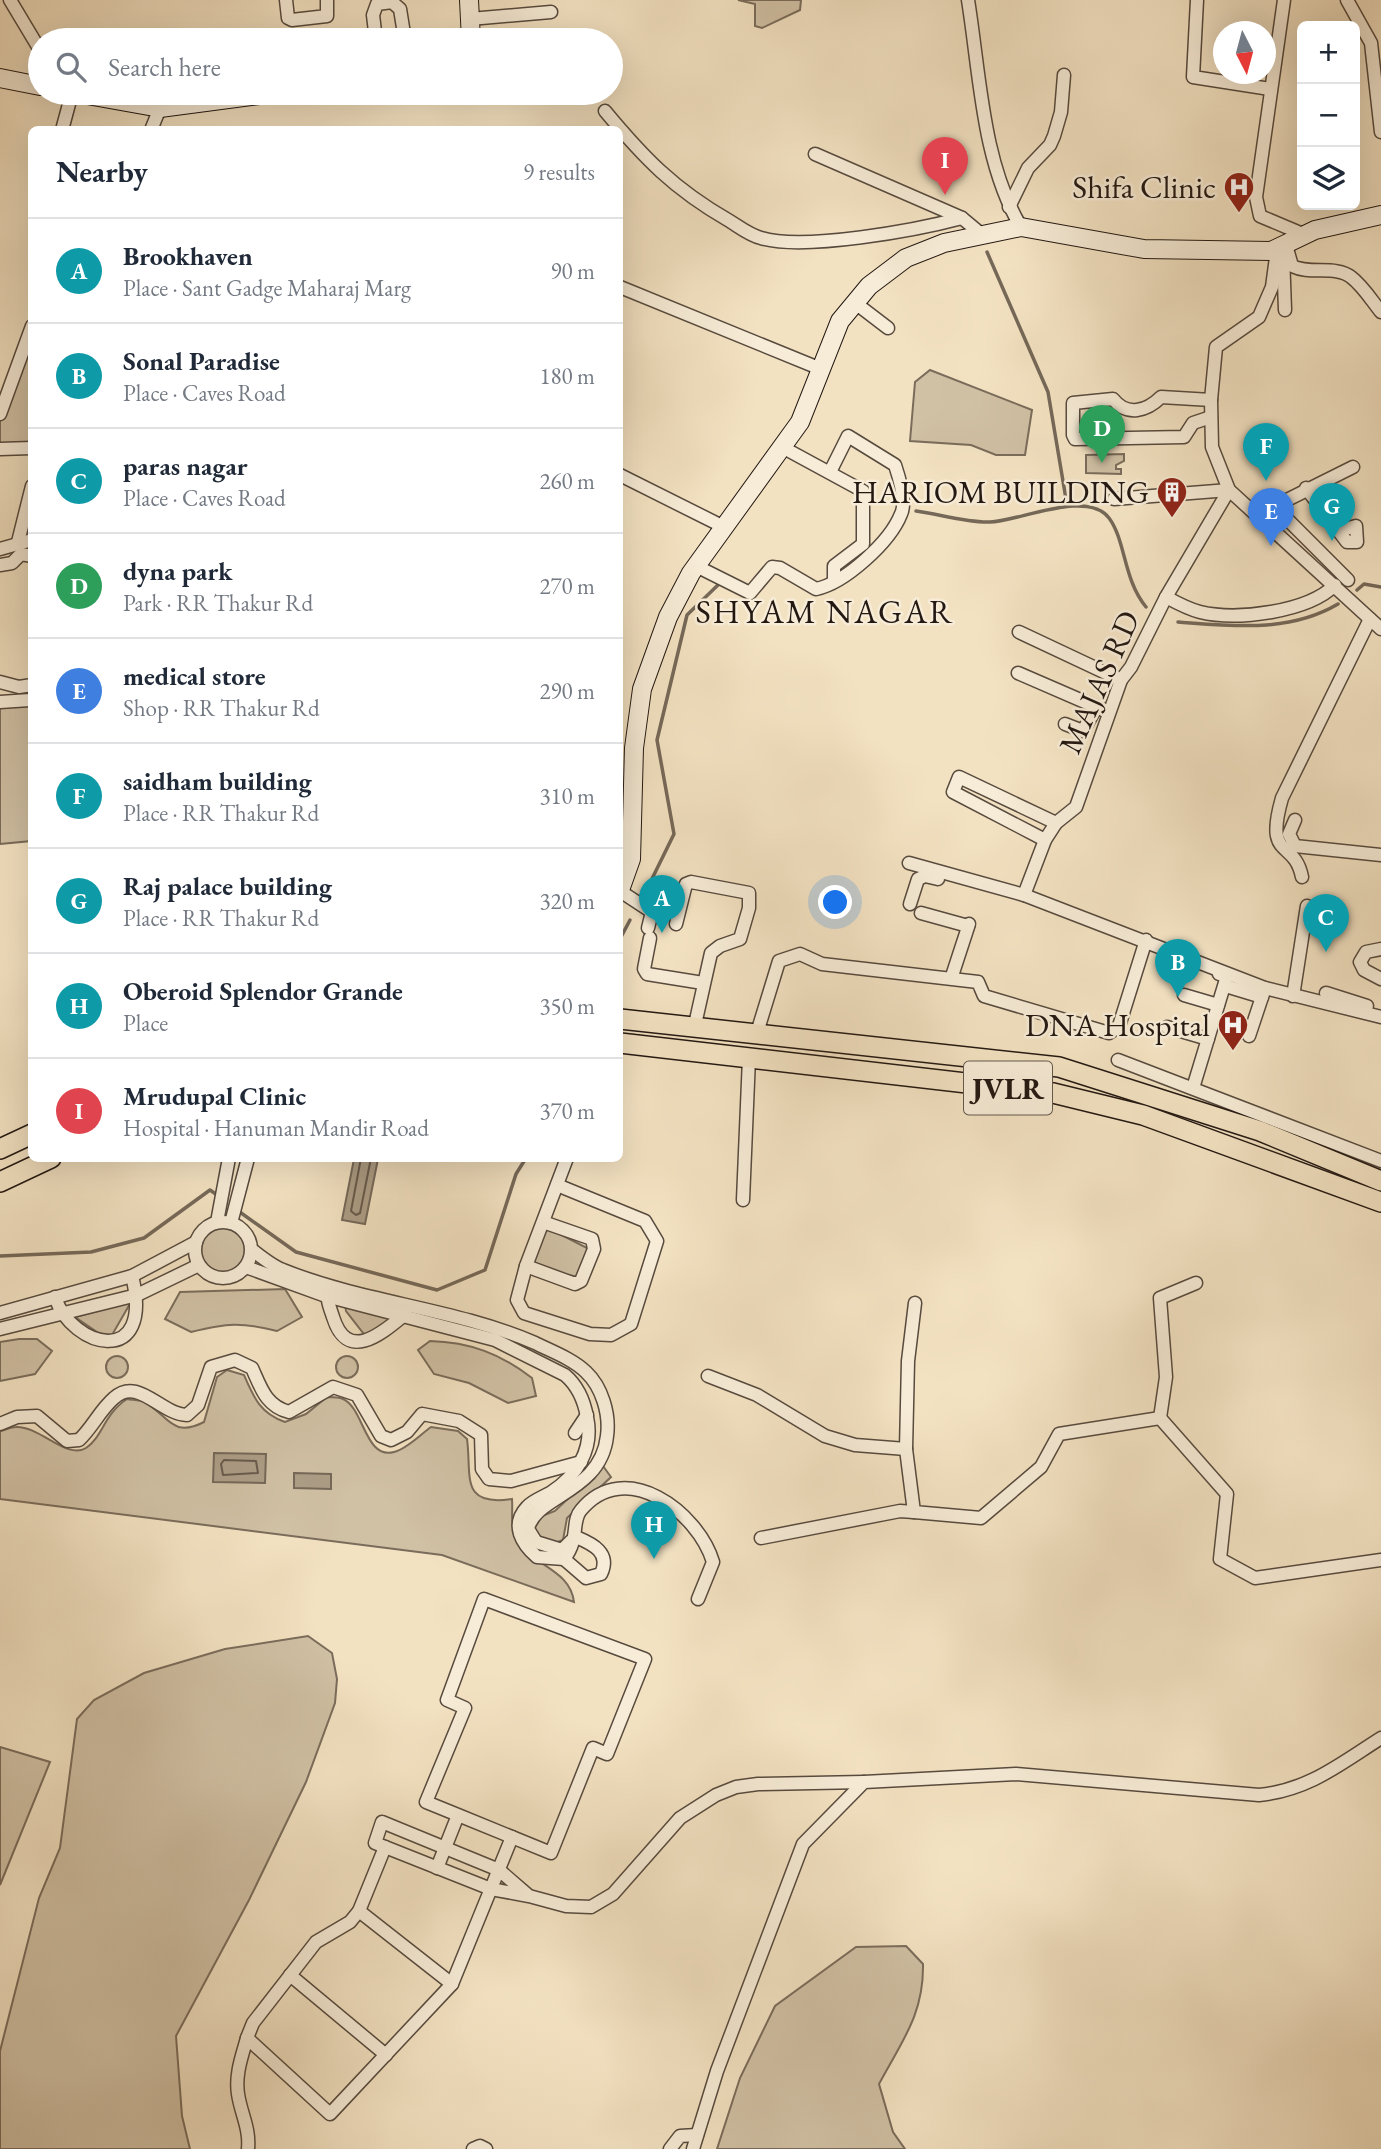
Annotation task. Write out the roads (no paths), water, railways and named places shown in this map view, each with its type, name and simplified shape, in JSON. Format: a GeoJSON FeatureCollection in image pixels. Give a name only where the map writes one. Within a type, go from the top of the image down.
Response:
{"type":"FeatureCollection","features":[{"type":"Feature","properties":{"kind":"main road"},"geometry":{"type":"LineString","coordinates":[[469,0],[470,28]]}},
{"type":"Feature","properties":{"kind":"main road"},"geometry":{"type":"LineString","coordinates":[[0,78],[28,84]]}},
{"type":"Feature","properties":{"kind":"main road"},"geometry":{"type":"LineString","coordinates":[[143,105],[160,108],[183,105]]}},
{"type":"Feature","properties":{"kind":"main road"},"geometry":{"type":"LineString","coordinates":[[623,882],[631,859],[634,748],[642,690],[668,617],[696,566],[800,422],[840,321],[854,302],[906,258],[980,233],[1021,227],[1144,249],[1281,248],[1305,235],[1381,215]]}},
{"type":"Feature","properties":{"kind":"main road","name":"JVLR"},"geometry":{"type":"LineString","coordinates":[[623,1019],[1059,1067],[1260,1131],[1381,1181]]}},
{"type":"Feature","properties":{"kind":"main road","name":"JVLR"},"geometry":{"type":"LineString","coordinates":[[623,1043],[1054,1093],[1143,1115],[1381,1202]]}},
{"type":"Feature","properties":{"kind":"main road"},"geometry":{"type":"LineString","coordinates":[[0,1149],[28,1136]]}},
{"type":"Feature","properties":{"kind":"main road"},"geometry":{"type":"LineString","coordinates":[[0,1182],[42,1162]]}},
{"type":"Feature","properties":{"kind":"street"},"geometry":{"type":"LineString","coordinates":[[10,0],[28,30]]}},
{"type":"Feature","properties":{"kind":"street"},"geometry":{"type":"LineString","coordinates":[[286,0],[291,20],[327,16],[327,0]]}},
{"type":"Feature","properties":{"kind":"street"},"geometry":{"type":"LineString","coordinates":[[968,0],[991,145],[1009,207],[1021,227]]}},
{"type":"Feature","properties":{"kind":"street"},"geometry":{"type":"LineString","coordinates":[[1197,0],[1193,76],[1269,89]]}},
{"type":"Feature","properties":{"kind":"street"},"geometry":{"type":"LineString","coordinates":[[1284,0],[1269,89],[1256,197],[1260,216],[1305,235]]}},
{"type":"Feature","properties":{"kind":"street"},"geometry":{"type":"LineString","coordinates":[[1348,0],[1371,43],[1381,132]]}},
{"type":"Feature","properties":{"kind":"street"},"geometry":{"type":"LineString","coordinates":[[375,28],[373,10],[377,4],[388,2],[396,4],[401,11],[403,28]]}},
{"type":"Feature","properties":{"kind":"street"},"geometry":{"type":"LineString","coordinates":[[470,19],[551,12]]}},
{"type":"Feature","properties":{"kind":"street"},"geometry":{"type":"LineString","coordinates":[[1009,207],[1028,168],[1050,145],[1054,136],[1061,112],[1064,75]]}},
{"type":"Feature","properties":{"kind":"street"},"geometry":{"type":"LineString","coordinates":[[63,126],[70,105]]}},
{"type":"Feature","properties":{"kind":"street"},"geometry":{"type":"LineString","coordinates":[[153,126],[160,108]]}},
{"type":"Feature","properties":{"kind":"street"},"geometry":{"type":"LineString","coordinates":[[604,110],[617,126]]}},
{"type":"Feature","properties":{"kind":"street"},"geometry":{"type":"LineString","coordinates":[[623,133],[643,157],[692,199],[759,238],[795,244],[931,226],[962,218]]}},
{"type":"Feature","properties":{"kind":"street"},"geometry":{"type":"LineString","coordinates":[[815,154],[962,218],[980,233]]}},
{"type":"Feature","properties":{"kind":"street"},"geometry":{"type":"LineString","coordinates":[[1281,248],[1292,266],[1304,272]]}},
{"type":"Feature","properties":{"kind":"street"},"geometry":{"type":"LineString","coordinates":[[1281,248],[1285,310]]}},
{"type":"Feature","properties":{"kind":"street"},"geometry":{"type":"LineString","coordinates":[[1281,248],[1272,287],[1259,317],[1216,347],[1211,400],[1212,447],[1229,490],[1381,629]]}},
{"type":"Feature","properties":{"kind":"street"},"geometry":{"type":"LineString","coordinates":[[1284,276],[1304,272],[1338,272],[1350,276],[1381,312]]}},
{"type":"Feature","properties":{"kind":"street"},"geometry":{"type":"LineString","coordinates":[[623,288],[821,369]]}},
{"type":"Feature","properties":{"kind":"street"},"geometry":{"type":"LineString","coordinates":[[854,302],[888,328]]}},
{"type":"Feature","properties":{"kind":"street"},"geometry":{"type":"LineString","coordinates":[[0,414],[28,337]]}},
{"type":"Feature","properties":{"kind":"street"},"geometry":{"type":"LineString","coordinates":[[1211,400],[1161,397],[1144,409],[1130,410],[1121,408],[1113,399],[1078,400],[1073,403],[1073,435],[1075,439],[1184,437],[1193,423],[1211,417]]}},
{"type":"Feature","properties":{"kind":"street"},"geometry":{"type":"LineString","coordinates":[[696,566],[745,592],[755,589],[769,569],[775,566],[816,589],[872,555],[901,514],[903,503],[892,462],[852,436],[846,437],[830,472]]}},
{"type":"Feature","properties":{"kind":"street"},"geometry":{"type":"LineString","coordinates":[[782,447],[862,490],[863,544],[834,566],[834,580]]}},
{"type":"Feature","properties":{"kind":"street"},"geometry":{"type":"LineString","coordinates":[[0,449],[28,448]]}},
{"type":"Feature","properties":{"kind":"street"},"geometry":{"type":"LineString","coordinates":[[1257,515],[1306,488],[1353,467]]}},
{"type":"Feature","properties":{"kind":"street"},"geometry":{"type":"LineString","coordinates":[[623,476],[724,527]]}},
{"type":"Feature","properties":{"kind":"street"},"geometry":{"type":"LineString","coordinates":[[1306,488],[1338,531]]}},
{"type":"Feature","properties":{"kind":"street"},"geometry":{"type":"LineString","coordinates":[[1114,499],[1229,490]]}},
{"type":"Feature","properties":{"kind":"street","name":"MAJAS RD"},"geometry":{"type":"LineString","coordinates":[[1024,895],[1045,839],[1056,823],[1076,807],[1121,680],[1131,667],[1166,597],[1229,490]]}},
{"type":"Feature","properties":{"kind":"street"},"geometry":{"type":"LineString","coordinates":[[0,549],[25,541],[28,517]]}},
{"type":"Feature","properties":{"kind":"street"},"geometry":{"type":"LineString","coordinates":[[1285,517],[1348,580]]}},
{"type":"Feature","properties":{"kind":"street"},"geometry":{"type":"LineString","coordinates":[[1310,562],[1320,552]]}},
{"type":"Feature","properties":{"kind":"street"},"geometry":{"type":"LineString","coordinates":[[0,565],[12,563],[21,554],[28,555]]}},
{"type":"Feature","properties":{"kind":"street"},"geometry":{"type":"LineString","coordinates":[[1166,597],[1200,612],[1248,614],[1306,604],[1321,598],[1335,585]]}},
{"type":"Feature","properties":{"kind":"street"},"geometry":{"type":"LineString","coordinates":[[1302,877],[1301,870],[1275,837],[1275,823],[1282,798],[1370,619]]}},
{"type":"Feature","properties":{"kind":"street"},"geometry":{"type":"LineString","coordinates":[[1019,632],[1121,680]]}},
{"type":"Feature","properties":{"kind":"street"},"geometry":{"type":"LineString","coordinates":[[1020,677],[1107,715],[1093,713],[1020,677]]}},
{"type":"Feature","properties":{"kind":"street"},"geometry":{"type":"LineString","coordinates":[[0,682],[19,687],[28,686]]}},
{"type":"Feature","properties":{"kind":"street"},"geometry":{"type":"LineString","coordinates":[[0,702],[28,700]]}},
{"type":"Feature","properties":{"kind":"street"},"geometry":{"type":"LineString","coordinates":[[1065,724],[1083,731],[1093,713]]}},
{"type":"Feature","properties":{"kind":"street"},"geometry":{"type":"LineString","coordinates":[[1045,839],[953,792],[959,777],[1056,823]]}},
{"type":"Feature","properties":{"kind":"street"},"geometry":{"type":"LineString","coordinates":[[1296,820],[1289,834],[1295,846],[1381,855]]}},
{"type":"Feature","properties":{"kind":"street"},"geometry":{"type":"LineString","coordinates":[[909,863],[1024,895],[1146,940],[1231,981],[1263,993],[1293,996],[1381,1017]]}},
{"type":"Feature","properties":{"kind":"street"},"geometry":{"type":"LineString","coordinates":[[910,904],[918,879],[925,876],[1006,895],[1024,895]]}},
{"type":"Feature","properties":{"kind":"street"},"geometry":{"type":"LineString","coordinates":[[676,924],[687,884],[691,882],[749,893],[749,908],[740,939],[720,946],[711,953],[694,1029]]}},
{"type":"Feature","properties":{"kind":"street"},"geometry":{"type":"LineString","coordinates":[[623,892],[652,912],[652,927],[643,970],[647,974],[703,983]]}},
{"type":"Feature","properties":{"kind":"street"},"geometry":{"type":"LineString","coordinates":[[1293,996],[1307,906]]}},
{"type":"Feature","properties":{"kind":"street"},"geometry":{"type":"LineString","coordinates":[[921,913],[969,925],[952,976]]}},
{"type":"Feature","properties":{"kind":"street"},"geometry":{"type":"LineString","coordinates":[[756,1036],[779,961],[800,954],[822,964],[952,976],[978,982],[984,996],[1109,1033],[1119,1026],[1146,940]]}},
{"type":"Feature","properties":{"kind":"street"},"geometry":{"type":"LineString","coordinates":[[1381,949],[1366,952],[1360,962],[1364,970],[1381,979]]}},
{"type":"Feature","properties":{"kind":"street"},"geometry":{"type":"LineString","coordinates":[[1186,964],[1227,976],[1212,1034]]}},
{"type":"Feature","properties":{"kind":"street"},"geometry":{"type":"LineString","coordinates":[[1193,1088],[1231,981]]}},
{"type":"Feature","properties":{"kind":"street"},"geometry":{"type":"LineString","coordinates":[[1249,1036],[1263,993]]}},
{"type":"Feature","properties":{"kind":"street"},"geometry":{"type":"LineString","coordinates":[[1326,993],[1381,1010]]}},
{"type":"Feature","properties":{"kind":"street"},"geometry":{"type":"LineString","coordinates":[[1184,996],[1218,1005]]}},
{"type":"Feature","properties":{"kind":"street"},"geometry":{"type":"LineString","coordinates":[[1167,1027],[1212,1034]]}},
{"type":"Feature","properties":{"kind":"street"},"geometry":{"type":"LineString","coordinates":[[743,1200],[749,1058]]}},
{"type":"Feature","properties":{"kind":"street"},"geometry":{"type":"LineString","coordinates":[[1118,1060],[1381,1161]]}},
{"type":"Feature","properties":{"kind":"street"},"geometry":{"type":"LineString","coordinates":[[218,1217],[232,1219],[247,1234],[252,1250],[246,1267],[231,1277],[213,1276],[199,1265],[196,1257],[196,1242],[201,1231],[218,1217],[228,1162]]}},
{"type":"Feature","properties":{"kind":"street"},"geometry":{"type":"LineString","coordinates":[[232,1219],[247,1162]]}},
{"type":"Feature","properties":{"kind":"street"},"geometry":{"type":"LineString","coordinates":[[557,1185],[645,1221],[657,1241],[631,1324],[611,1335],[590,1334],[524,1313],[517,1300],[526,1265],[566,1162]]}},
{"type":"Feature","properties":{"kind":"street"},"geometry":{"type":"LineString","coordinates":[[526,1265],[575,1284],[582,1281],[594,1249],[592,1240],[543,1222]]}},
{"type":"Feature","properties":{"kind":"street"},"geometry":{"type":"LineString","coordinates":[[0,1313],[132,1276],[196,1242]]}},
{"type":"Feature","properties":{"kind":"street"},"geometry":{"type":"LineString","coordinates":[[252,1250],[281,1270],[328,1290]]}},
{"type":"Feature","properties":{"kind":"street"},"geometry":{"type":"LineString","coordinates":[[0,1329],[137,1296],[199,1265]]}},
{"type":"Feature","properties":{"kind":"street"},"geometry":{"type":"LineString","coordinates":[[246,1267],[405,1310],[495,1340],[574,1382],[590,1430],[587,1449],[577,1467],[552,1492],[526,1507],[518,1527],[522,1541],[537,1557],[564,1559],[586,1578],[601,1574],[605,1567],[603,1555],[595,1545],[576,1536]]}},
{"type":"Feature","properties":{"kind":"street"},"geometry":{"type":"LineString","coordinates":[[55,1297],[61,1314],[97,1338],[118,1340],[132,1330],[137,1296],[132,1276]]}},
{"type":"Feature","properties":{"kind":"street"},"geometry":{"type":"LineString","coordinates":[[1196,1283],[1160,1298],[1166,1367],[1160,1418],[1227,1494],[1220,1559],[1255,1578],[1381,1560]]}},
{"type":"Feature","properties":{"kind":"street"},"geometry":{"type":"LineString","coordinates":[[328,1290],[335,1323],[341,1334],[350,1340],[364,1342],[377,1338],[405,1310]]}},
{"type":"Feature","properties":{"kind":"street"},"geometry":{"type":"LineString","coordinates":[[914,1512],[906,1449],[908,1361],[915,1303]]}},
{"type":"Feature","properties":{"kind":"street"},"geometry":{"type":"LineString","coordinates":[[405,1310],[501,1328],[586,1371],[600,1391],[607,1428],[601,1458],[586,1481],[535,1513],[528,1529],[536,1542],[562,1550],[576,1536]]}},
{"type":"Feature","properties":{"kind":"street"},"geometry":{"type":"LineString","coordinates":[[555,1370],[562,1357]]}},
{"type":"Feature","properties":{"kind":"street"},"geometry":{"type":"LineString","coordinates":[[0,1424],[17,1417],[37,1416],[67,1441],[79,1440],[113,1399],[124,1391],[136,1390],[173,1415],[187,1415],[198,1405],[211,1367],[235,1360],[252,1367],[265,1396],[275,1408],[289,1412],[333,1387],[357,1395],[381,1436],[391,1440],[407,1432],[422,1414],[459,1421],[481,1435],[482,1469],[489,1479],[511,1481],[577,1467]]}},
{"type":"Feature","properties":{"kind":"street"},"geometry":{"type":"LineString","coordinates":[[708,1376],[757,1395],[825,1436],[855,1444],[906,1449]]}},
{"type":"Feature","properties":{"kind":"street"},"geometry":{"type":"LineString","coordinates":[[575,1433],[587,1415]]}},
{"type":"Feature","properties":{"kind":"street"},"geometry":{"type":"LineString","coordinates":[[761,1538],[900,1511],[981,1518],[1041,1467],[1059,1434],[1160,1418]]}},
{"type":"Feature","properties":{"kind":"street"},"geometry":{"type":"LineString","coordinates":[[590,1430],[607,1428]]}},
{"type":"Feature","properties":{"kind":"street"},"geometry":{"type":"LineString","coordinates":[[577,1467],[586,1481]]}},
{"type":"Feature","properties":{"kind":"street"},"geometry":{"type":"LineString","coordinates":[[564,1559],[573,1548],[579,1511],[598,1495],[618,1486],[650,1494],[689,1520],[708,1544],[713,1562],[698,1599]]}},
{"type":"Feature","properties":{"kind":"street"},"geometry":{"type":"LineString","coordinates":[[484,1599],[645,1659],[607,1754],[593,1748],[551,1853],[458,1815],[426,1802],[465,1708],[447,1700],[484,1599]]}},
{"type":"Feature","properties":{"kind":"street"},"geometry":{"type":"LineString","coordinates":[[529,1896],[499,1870],[382,1822],[375,1843],[491,1889],[578,1908],[603,1902],[680,1818],[716,1794],[736,1787],[1016,1774],[1259,1795],[1286,1792],[1309,1784],[1381,1738]]}},
{"type":"Feature","properties":{"kind":"street"},"geometry":{"type":"LineString","coordinates":[[693,2149],[717,2071],[803,1844],[864,1782]]}},
{"type":"Feature","properties":{"kind":"street"},"geometry":{"type":"LineString","coordinates":[[437,1868],[458,1815]]}},
{"type":"Feature","properties":{"kind":"street"},"geometry":{"type":"LineString","coordinates":[[247,2038],[330,2114],[452,1984],[512,1837]]}},
{"type":"Feature","properties":{"kind":"street"},"geometry":{"type":"LineString","coordinates":[[248,2149],[250,2130],[238,2096],[237,2075],[253,2023],[316,1942],[350,1922],[359,1911],[385,1847]]}},
{"type":"Feature","properties":{"kind":"street"},"geometry":{"type":"LineString","coordinates":[[359,1911],[452,1984]]}},
{"type":"Feature","properties":{"kind":"street"},"geometry":{"type":"LineString","coordinates":[[290,1975],[386,2055]]}},
{"type":"Feature","properties":{"kind":"street"},"geometry":{"type":"LineString","coordinates":[[670,2149],[680,2136],[697,2135]]}},
{"type":"Feature","properties":{"kind":"street"},"geometry":{"type":"LineString","coordinates":[[473,2149],[480,2146],[486,2149]]}},
{"type":"Feature","properties":{"kind":"water"},"geometry":{"type":"Polygon","coordinates":[[[353,1162],[377,1162],[365,1224],[342,1220],[353,1162]]]}},
{"type":"Feature","properties":{"kind":"water"},"geometry":{"type":"Polygon","coordinates":[[[214,1453],[266,1454],[265,1483],[213,1482],[214,1453]]]}},
{"type":"Feature","properties":{"kind":"water"},"geometry":{"type":"Polygon","coordinates":[[[294,1473],[331,1474],[331,1489],[294,1488],[294,1473]]]}},
{"type":"Feature","properties":{"kind":"waterway"},"geometry":{"type":"LineString","coordinates":[[987,252],[1048,392],[1067,505]]}},
{"type":"Feature","properties":{"kind":"waterway"},"geometry":{"type":"LineString","coordinates":[[916,511],[990,522],[1070,506],[1099,510],[1115,527],[1133,585],[1146,607]]}},
{"type":"Feature","properties":{"kind":"waterway"},"geometry":{"type":"LineString","coordinates":[[646,891],[674,834],[657,740],[687,615],[719,584]]}},
{"type":"Feature","properties":{"kind":"waterway"},"geometry":{"type":"LineString","coordinates":[[1357,590],[1364,584],[1381,587]]}},
{"type":"Feature","properties":{"kind":"waterway"},"geometry":{"type":"LineString","coordinates":[[1178,622],[1240,626],[1280,623],[1300,620],[1338,604]]}},
{"type":"Feature","properties":{"kind":"waterway"},"geometry":{"type":"LineString","coordinates":[[623,933],[630,920]]}},
{"type":"Feature","properties":{"kind":"waterway"},"geometry":{"type":"LineString","coordinates":[[237,1210],[296,1252],[437,1290],[485,1270],[516,1174],[524,1162]]}},
{"type":"Feature","properties":{"kind":"waterway"},"geometry":{"type":"LineString","coordinates":[[0,1256],[91,1252],[144,1238],[210,1190],[220,1197]]}},
{"type":"Feature","properties":{"kind":"place","name":"Mrudupal Clinic"},"geometry":{"type":"Point","coordinates":[945,195]}},
{"type":"Feature","properties":{"kind":"place","name":"Shifa Clinic"},"geometry":{"type":"Point","coordinates":[1239,214]}},
{"type":"Feature","properties":{"kind":"place","name":"dyna park"},"geometry":{"type":"Point","coordinates":[1102,463]}},
{"type":"Feature","properties":{"kind":"place","name":"saidham building"},"geometry":{"type":"Point","coordinates":[1266,481]}},
{"type":"Feature","properties":{"kind":"place","name":"HARIOM BUILDING"},"geometry":{"type":"Point","coordinates":[1172,519]}},
{"type":"Feature","properties":{"kind":"place","name":"Raj palace building"},"geometry":{"type":"Point","coordinates":[1332,541]}},
{"type":"Feature","properties":{"kind":"place","name":"medical store"},"geometry":{"type":"Point","coordinates":[1271,546]}},
{"type":"Feature","properties":{"kind":"place","name":"Brookhaven"},"geometry":{"type":"Point","coordinates":[662,933]}},
{"type":"Feature","properties":{"kind":"place","name":"paras nagar"},"geometry":{"type":"Point","coordinates":[1326,952]}},
{"type":"Feature","properties":{"kind":"place","name":"Sonal Paradise"},"geometry":{"type":"Point","coordinates":[1178,997]}},
{"type":"Feature","properties":{"kind":"place","name":"DNA Hospital"},"geometry":{"type":"Point","coordinates":[1233,1052]}},
{"type":"Feature","properties":{"kind":"place","name":"Oberoid Splendor Grande"},"geometry":{"type":"Point","coordinates":[654,1559]}},
{"type":"Feature","properties":{"kind":"district","name":"SHYAM NAGAR"},"geometry":{"type":"Point","coordinates":[825,611]}}]}
